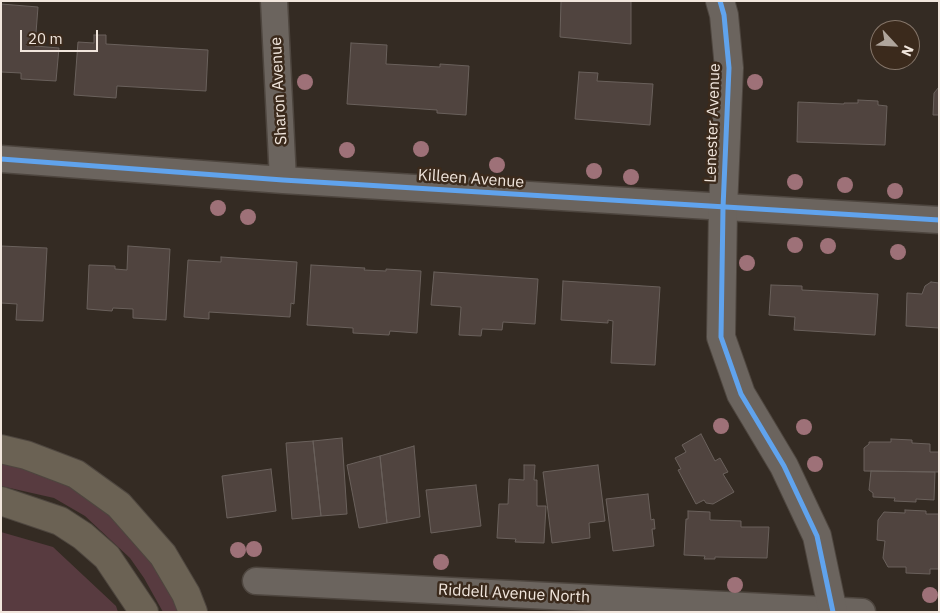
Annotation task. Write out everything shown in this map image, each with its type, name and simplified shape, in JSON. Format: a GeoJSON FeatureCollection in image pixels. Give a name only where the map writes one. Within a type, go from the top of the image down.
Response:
{"type":"FeatureCollection","features":[{"type":"Feature","properties":{"kind":"highway"},"geometry":{"type":"LineString","coordinates":[[1,449],[26,455],[76,474],[119,505],[163,555],[186,594],[193,612]]}},
{"type":"Feature","properties":{"kind":"highway"},"geometry":{"type":"LineString","coordinates":[[1,501],[60,522],[83,536],[107,557],[144,612]]}},
{"type":"Feature","properties":{"kind":"street","name":"Sharon Avenue"},"geometry":{"type":"LineString","coordinates":[[274,1],[283,180]]}},
{"type":"Feature","properties":{"kind":"street","name":"Lenester Avenue"},"geometry":{"type":"LineString","coordinates":[[720,1],[724,14],[729,68],[723,208],[721,337],[741,394],[784,466],[817,536],[832,611]]}},
{"type":"Feature","properties":{"kind":"street","name":"Killeen Avenue"},"geometry":{"type":"LineString","coordinates":[[1,159],[283,180],[939,220]]}},
{"type":"Feature","properties":{"kind":"street","name":"Riddell Avenue North"},"geometry":{"type":"LineString","coordinates":[[256,581],[862,612]]}},
{"type":"Feature","properties":{"kind":"shaded area"},"geometry":{"type":"Polygon","coordinates":[[[1,459],[46,472],[101,503],[150,555],[180,612],[163,612],[144,578],[130,558],[85,516],[54,498],[1,486],[1,459]]]}},
{"type":"Feature","properties":{"kind":"shaded area"},"geometry":{"type":"Polygon","coordinates":[[[1,532],[53,547],[116,606],[118,612],[1,612],[1,532]]]}},
{"type":"Feature","properties":{"kind":"building"},"geometry":{"type":"Polygon","coordinates":[[[561,1],[631,1],[631,44],[560,37],[561,1]]]}},
{"type":"Feature","properties":{"kind":"building"},"geometry":{"type":"Polygon","coordinates":[[[1,4],[38,7],[35,46],[59,48],[56,81],[21,79],[21,73],[1,72],[1,4]]]}},
{"type":"Feature","properties":{"kind":"building"},"geometry":{"type":"Polygon","coordinates":[[[94,35],[106,35],[106,44],[208,50],[206,91],[117,86],[116,98],[74,95],[78,42],[94,43],[94,35]]]}},
{"type":"Feature","properties":{"kind":"building"},"geometry":{"type":"Polygon","coordinates":[[[351,43],[387,45],[386,64],[440,67],[440,64],[469,66],[466,115],[437,113],[437,110],[347,104],[351,43]]]}},
{"type":"Feature","properties":{"kind":"building"},"geometry":{"type":"Polygon","coordinates":[[[579,72],[598,73],[597,81],[653,84],[650,125],[575,119],[579,72]]]}},
{"type":"Feature","properties":{"kind":"building"},"geometry":{"type":"Polygon","coordinates":[[[939,87],[939,115],[933,115],[934,93],[939,87]]]}},
{"type":"Feature","properties":{"kind":"building"},"geometry":{"type":"Polygon","coordinates":[[[858,100],[878,101],[878,105],[887,106],[885,145],[797,142],[798,102],[844,104],[858,103],[858,100]]]}},
{"type":"Feature","properties":{"kind":"building"},"geometry":{"type":"Polygon","coordinates":[[[1,246],[47,248],[43,321],[16,320],[17,304],[1,303],[1,246]]]}},
{"type":"Feature","properties":{"kind":"building"},"geometry":{"type":"Polygon","coordinates":[[[128,246],[170,249],[166,320],[133,318],[133,309],[113,308],[112,311],[87,309],[89,265],[115,266],[115,269],[127,270],[128,246]]]}},
{"type":"Feature","properties":{"kind":"building"},"geometry":{"type":"Polygon","coordinates":[[[221,257],[297,262],[294,304],[291,303],[290,317],[209,312],[209,319],[184,317],[188,260],[221,262],[221,257]]]}},
{"type":"Feature","properties":{"kind":"building"},"geometry":{"type":"Polygon","coordinates":[[[311,265],[365,268],[364,270],[421,271],[417,333],[390,331],[389,335],[353,333],[353,328],[307,325],[311,265]]]}},
{"type":"Feature","properties":{"kind":"building"},"geometry":{"type":"Polygon","coordinates":[[[434,272],[538,279],[535,324],[503,322],[502,330],[482,329],[481,336],[459,335],[461,307],[431,305],[434,272]]]}},
{"type":"Feature","properties":{"kind":"building"},"geometry":{"type":"Polygon","coordinates":[[[563,281],[660,287],[655,365],[611,363],[613,321],[608,320],[608,323],[561,320],[563,281]]]}},
{"type":"Feature","properties":{"kind":"building"},"geometry":{"type":"Polygon","coordinates":[[[931,282],[939,283],[939,328],[906,326],[907,293],[922,294],[925,286],[931,282]]]}},
{"type":"Feature","properties":{"kind":"building"},"geometry":{"type":"Polygon","coordinates":[[[771,285],[802,286],[802,290],[878,294],[875,335],[794,330],[795,317],[769,315],[771,285]]]}},
{"type":"Feature","properties":{"kind":"building"},"geometry":{"type":"Polygon","coordinates":[[[701,434],[715,461],[720,458],[728,472],[723,474],[734,492],[713,504],[706,503],[704,500],[696,504],[678,470],[681,469],[675,458],[686,452],[682,445],[701,434]]]}},
{"type":"Feature","properties":{"kind":"building"},"geometry":{"type":"Polygon","coordinates":[[[342,438],[347,514],[321,516],[313,441],[342,438]]]}},
{"type":"Feature","properties":{"kind":"building"},"geometry":{"type":"Polygon","coordinates":[[[891,439],[912,440],[912,443],[930,444],[930,452],[939,452],[939,472],[864,471],[864,448],[869,442],[891,442],[891,439]]]}},
{"type":"Feature","properties":{"kind":"building"},"geometry":{"type":"Polygon","coordinates":[[[313,441],[321,516],[292,519],[286,443],[313,441]]]}},
{"type":"Feature","properties":{"kind":"building"},"geometry":{"type":"Polygon","coordinates":[[[414,446],[420,517],[387,523],[380,456],[414,446]]]}},
{"type":"Feature","properties":{"kind":"building"},"geometry":{"type":"Polygon","coordinates":[[[380,456],[387,523],[359,528],[347,465],[380,456]]]}},
{"type":"Feature","properties":{"kind":"building"},"geometry":{"type":"Polygon","coordinates":[[[524,465],[535,465],[534,480],[537,480],[537,506],[546,506],[544,543],[515,542],[516,539],[497,538],[499,504],[508,504],[509,479],[524,480],[524,465]]]}},
{"type":"Feature","properties":{"kind":"building"},"geometry":{"type":"Polygon","coordinates":[[[598,465],[605,521],[589,523],[590,538],[552,543],[543,472],[598,465]]]}},
{"type":"Feature","properties":{"kind":"building"},"geometry":{"type":"Polygon","coordinates":[[[271,469],[276,511],[227,518],[222,476],[271,469]]]}},
{"type":"Feature","properties":{"kind":"building"},"geometry":{"type":"Polygon","coordinates":[[[871,471],[935,472],[934,500],[916,499],[916,502],[894,501],[895,498],[873,497],[873,493],[869,490],[871,471]]]}},
{"type":"Feature","properties":{"kind":"building"},"geometry":{"type":"Polygon","coordinates":[[[476,485],[481,526],[431,533],[426,490],[476,485]]]}},
{"type":"Feature","properties":{"kind":"building"},"geometry":{"type":"Polygon","coordinates":[[[648,494],[651,520],[654,519],[655,529],[652,529],[654,546],[613,551],[606,499],[648,494]]]}},
{"type":"Feature","properties":{"kind":"building"},"geometry":{"type":"Polygon","coordinates":[[[905,510],[926,511],[926,514],[939,514],[939,569],[930,569],[930,574],[906,573],[906,567],[888,567],[883,558],[885,541],[877,540],[878,520],[884,512],[905,513],[905,510]]]}},
{"type":"Feature","properties":{"kind":"building"},"geometry":{"type":"Polygon","coordinates":[[[688,511],[710,512],[710,520],[741,521],[741,527],[769,527],[767,558],[715,557],[715,559],[704,559],[705,556],[684,555],[688,511]]]}},
{"type":"Feature","properties":{"kind":"cycle path"},"geometry":{"type":"LineString","coordinates":[[720,1],[724,15],[729,68],[723,208],[721,337],[741,394],[784,466],[817,536],[833,612]]}},
{"type":"Feature","properties":{"kind":"cycle path"},"geometry":{"type":"LineString","coordinates":[[1,159],[283,180],[939,220]]}}]}
